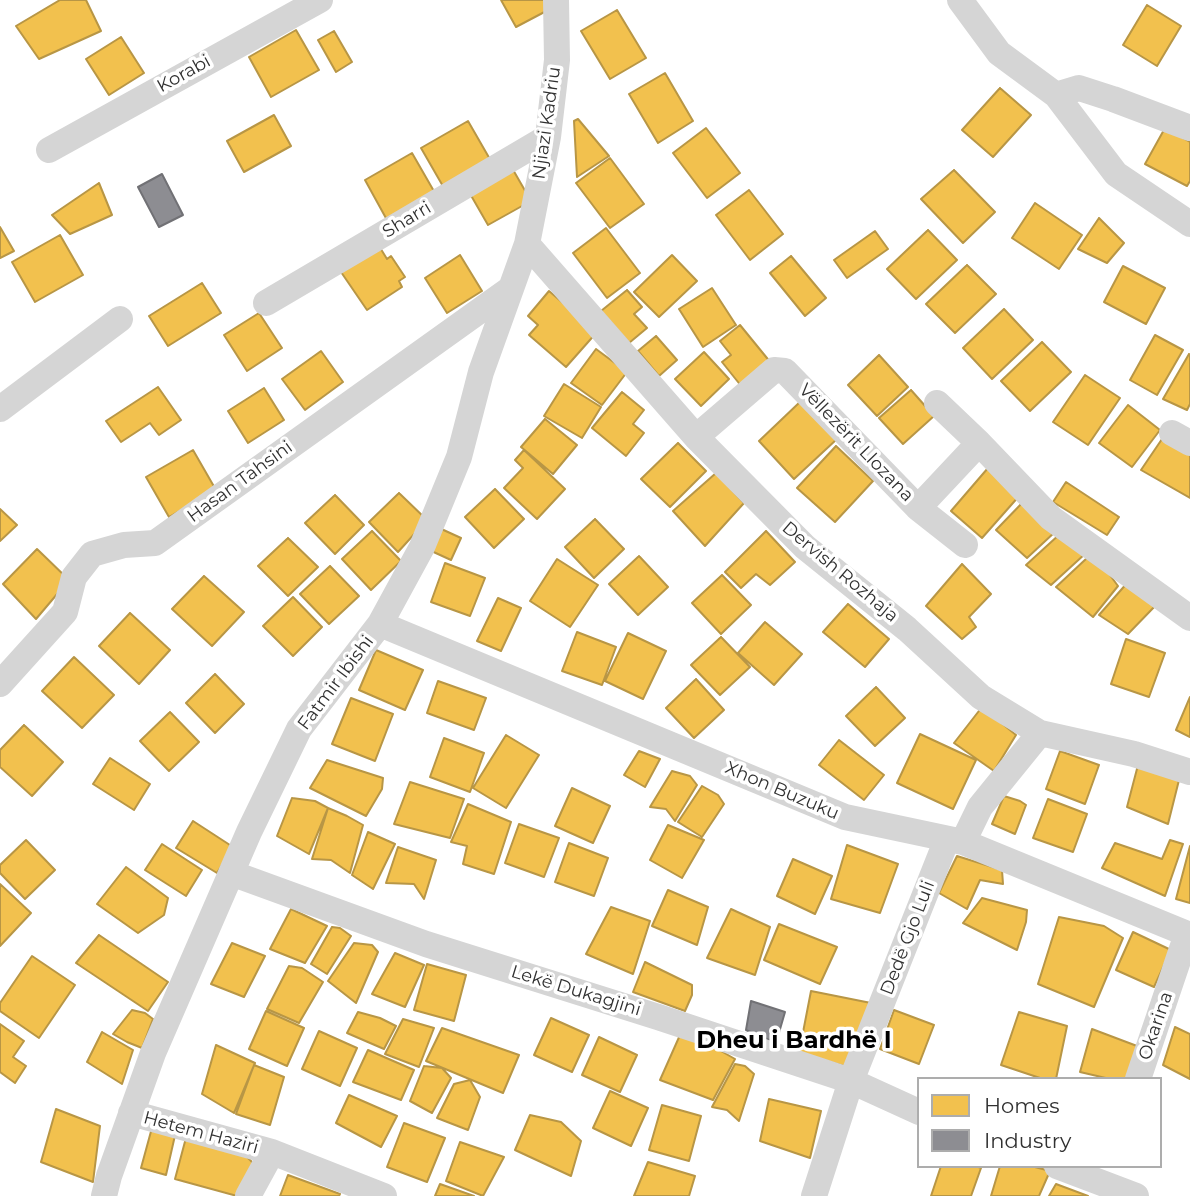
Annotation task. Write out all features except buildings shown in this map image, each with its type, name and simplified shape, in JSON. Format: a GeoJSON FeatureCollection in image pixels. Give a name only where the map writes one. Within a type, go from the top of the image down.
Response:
{"type":"FeatureCollection","features":[{"type":"Feature","properties":{"kind":"street","name":"Korabi"},"geometry":{"type":"LineString","coordinates":[[49,150],[320,0]]}},
{"type":"Feature","properties":{"kind":"street","name":"Njiazi Kadriu"},"geometry":{"type":"LineString","coordinates":[[527,244],[548,137],[556,60],[556,0]]}},
{"type":"Feature","properties":{"kind":"street"},"geometry":{"type":"LineString","coordinates":[[960,0],[999,53],[1056,95],[1116,174],[1190,224]]}},
{"type":"Feature","properties":{"kind":"street"},"geometry":{"type":"LineString","coordinates":[[1056,95],[1079,88],[1190,128]]}},
{"type":"Feature","properties":{"kind":"street","name":"Sharri"},"geometry":{"type":"LineString","coordinates":[[266,303],[548,137]]}},
{"type":"Feature","properties":{"kind":"street","name":"Fatmir Ibishi"},"geometry":{"type":"LineString","coordinates":[[104,1196],[153,1053],[231,873],[299,729],[380,624],[422,547],[459,457],[481,372],[527,244]]}},
{"type":"Feature","properties":{"kind":"street","name":"Dervish Rozhaja"},"geometry":{"type":"LineString","coordinates":[[527,244],[696,438],[805,547],[907,629],[981,697],[1040,733],[1134,754],[1190,772]]}},
{"type":"Feature","properties":{"kind":"street","name":"Hasan Tahsini"},"geometry":{"type":"LineString","coordinates":[[0,684],[65,612],[74,577],[92,554],[124,545],[155,543],[510,289]]}},
{"type":"Feature","properties":{"kind":"street"},"geometry":{"type":"LineString","coordinates":[[0,409],[120,319]]}},
{"type":"Feature","properties":{"kind":"street","name":"Vëllezërit Llozana"},"geometry":{"type":"LineString","coordinates":[[696,438],[774,370],[785,371],[918,508],[965,545]]}},
{"type":"Feature","properties":{"kind":"street"},"geometry":{"type":"LineString","coordinates":[[937,403],[1051,518],[1190,618]]}},
{"type":"Feature","properties":{"kind":"street","name":"Vëllezërit Llozana"},"geometry":{"type":"LineString","coordinates":[[918,508],[979,443]]}},
{"type":"Feature","properties":{"kind":"street","name":"Xhon Buzuku"},"geometry":{"type":"LineString","coordinates":[[380,624],[845,817],[955,840],[1189,934]]}},
{"type":"Feature","properties":{"kind":"street","name":"Dedë Gjo Luli"},"geometry":{"type":"LineString","coordinates":[[814,1196],[850,1081],[955,840],[1040,733]]}},
{"type":"Feature","properties":{"kind":"street","name":"Lekë Dukagjini"},"geometry":{"type":"LineString","coordinates":[[231,873],[426,944],[850,1081],[917,1111]]}},
{"type":"Feature","properties":{"kind":"street","name":"Okarina"},"geometry":{"type":"LineString","coordinates":[[1140,1077],[1189,934]]}},
{"type":"Feature","properties":{"kind":"street","name":"Hetem Haziri"},"geometry":{"type":"LineString","coordinates":[[131,1114],[272,1152],[384,1196]]}},
{"type":"Feature","properties":{"kind":"street","name":"Hetem Haziri"},"geometry":{"type":"LineString","coordinates":[[248,1196],[272,1152]]}},
{"type":"Feature","properties":{"kind":"street"},"geometry":{"type":"LineString","coordinates":[[1064,1168],[1107,1182],[1136,1196]]}},
{"type":"Feature","properties":{"kind":"district","name":"Dheu i Bardhë I"},"geometry":{"type":"Point","coordinates":[794,1041]}}]}
